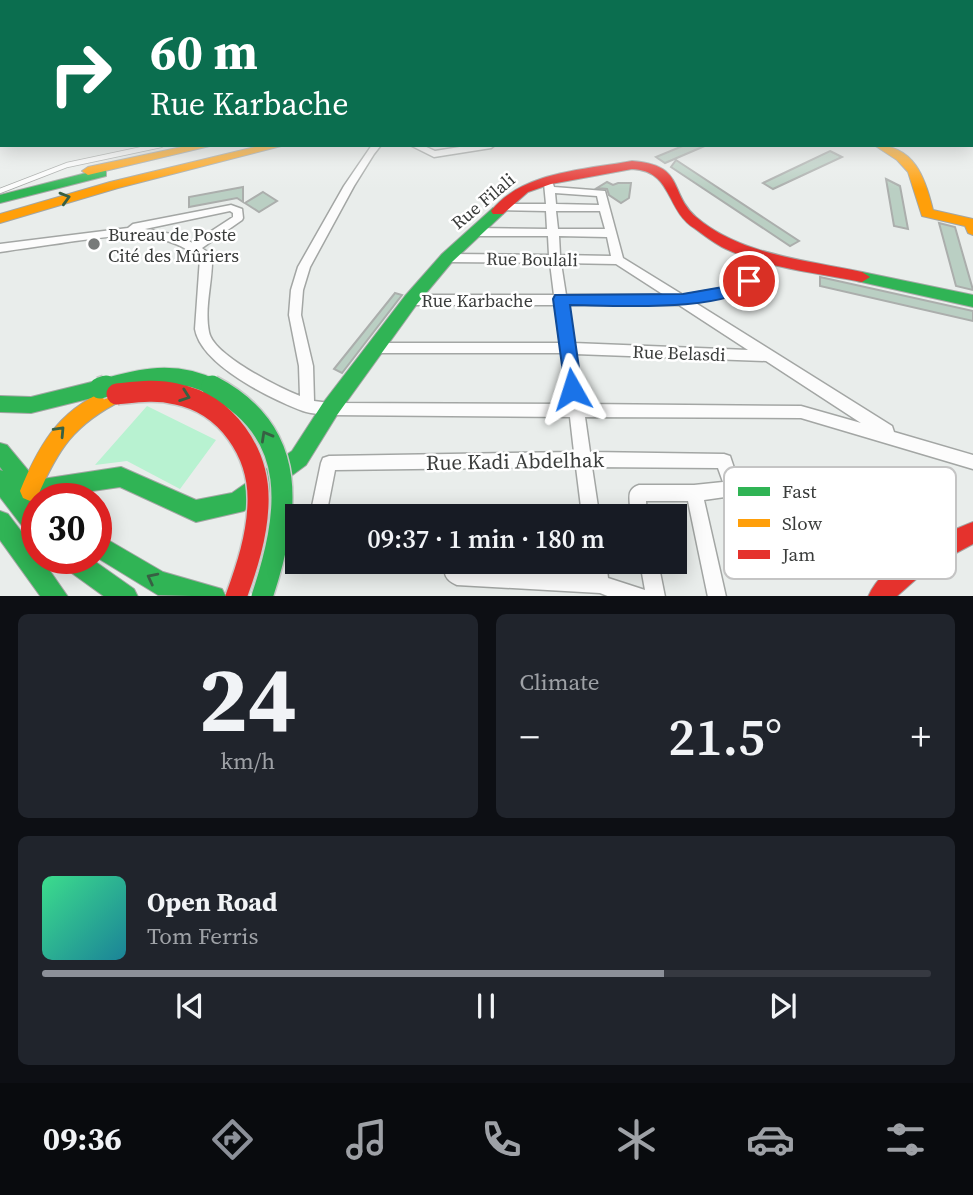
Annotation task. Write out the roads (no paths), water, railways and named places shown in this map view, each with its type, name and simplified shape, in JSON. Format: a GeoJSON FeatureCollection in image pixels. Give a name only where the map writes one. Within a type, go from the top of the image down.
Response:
{"type":"FeatureCollection","features":[{"type":"Feature","properties":{"kind":"main road"},"geometry":{"type":"LineString","coordinates":[[0,192],[199,147]]}},
{"type":"Feature","properties":{"kind":"main road"},"geometry":{"type":"LineString","coordinates":[[0,198],[96,174],[225,147]]}},
{"type":"Feature","properties":{"kind":"main road"},"geometry":{"type":"LineString","coordinates":[[0,219],[114,185],[271,147]]}},
{"type":"Feature","properties":{"kind":"main road"},"geometry":{"type":"LineString","coordinates":[[884,147],[906,159],[918,170],[927,213],[972,225]]}},
{"type":"Feature","properties":{"kind":"main road","name":"Rue Filali"},"geometry":{"type":"LineString","coordinates":[[92,483],[121,477],[196,510],[236,503],[299,458],[330,409],[411,300],[447,258],[523,189],[549,186],[632,165],[647,166],[668,179],[681,208],[691,220],[730,244],[760,255],[973,301]]}},
{"type":"Feature","properties":{"kind":"main road"},"geometry":{"type":"LineString","coordinates":[[0,404],[44,402],[131,378],[152,376],[188,377],[237,401],[254,418],[267,437],[280,466],[283,502],[277,553],[262,596]]}},
{"type":"Feature","properties":{"kind":"main road"},"geometry":{"type":"LineString","coordinates":[[39,483],[52,440],[72,418],[91,404],[117,394],[146,391],[177,392],[202,402],[225,417],[242,437],[256,467],[260,507],[254,546],[236,596]]}},
{"type":"Feature","properties":{"kind":"main road"},"geometry":{"type":"LineString","coordinates":[[0,452],[25,483]]}},
{"type":"Feature","properties":{"kind":"main road"},"geometry":{"type":"LineString","coordinates":[[0,480],[21,507]]}},
{"type":"Feature","properties":{"kind":"main road"},"geometry":{"type":"LineString","coordinates":[[0,523],[55,596]]}},
{"type":"Feature","properties":{"kind":"main road"},"geometry":{"type":"LineString","coordinates":[[956,542],[973,533]]}},
{"type":"Feature","properties":{"kind":"main road"},"geometry":{"type":"LineString","coordinates":[[112,554],[158,583],[210,596]]}},
{"type":"Feature","properties":{"kind":"main road"},"geometry":{"type":"LineString","coordinates":[[93,574],[124,596]]}},
{"type":"Feature","properties":{"kind":"main road"},"geometry":{"type":"LineString","coordinates":[[881,596],[898,579]]}},
{"type":"Feature","properties":{"kind":"street"},"geometry":{"type":"LineString","coordinates":[[307,406],[306,366],[295,315],[297,290],[304,267],[349,186],[375,147]]}},
{"type":"Feature","properties":{"kind":"street"},"geometry":{"type":"LineString","coordinates":[[418,147],[434,154],[478,147]]}},
{"type":"Feature","properties":{"kind":"street"},"geometry":{"type":"LineString","coordinates":[[589,504],[555,259],[549,186],[601,193],[618,260],[897,438]]}},
{"type":"Feature","properties":{"kind":"street"},"geometry":{"type":"LineString","coordinates":[[0,248],[123,231],[217,210],[231,208],[238,211],[237,218],[195,247]]}},
{"type":"Feature","properties":{"kind":"street"},"geometry":{"type":"LineString","coordinates":[[502,208],[604,208]]}},
{"type":"Feature","properties":{"kind":"street"},"geometry":{"type":"LineString","coordinates":[[123,231],[141,231],[195,247],[206,256],[208,271],[202,334],[209,350],[307,406],[330,409],[801,412],[973,462]]}},
{"type":"Feature","properties":{"kind":"street"},"geometry":{"type":"LineString","coordinates":[[475,232],[610,233]]}},
{"type":"Feature","properties":{"kind":"street","name":"Rue Boulali"},"geometry":{"type":"LineString","coordinates":[[447,258],[618,260]]}},
{"type":"Feature","properties":{"kind":"street","name":"Rue Karbache"},"geometry":{"type":"LineString","coordinates":[[411,300],[683,300],[726,292],[749,281]]}},
{"type":"Feature","properties":{"kind":"street","name":"Rue Belasdi"},"geometry":{"type":"LineString","coordinates":[[376,348],[568,348],[772,356]]}},
{"type":"Feature","properties":{"kind":"street","name":"Rue Kadi Abdelhak"},"geometry":{"type":"LineString","coordinates":[[320,504],[329,463],[583,459],[724,461],[726,467]]}},
{"type":"Feature","properties":{"kind":"street"},"geometry":{"type":"LineString","coordinates":[[638,504],[639,493],[694,494],[724,491]]}},
{"type":"Feature","properties":{"kind":"street"},"geometry":{"type":"LineString","coordinates":[[694,494],[717,596]]}},
{"type":"Feature","properties":{"kind":"street"},"geometry":{"type":"LineString","coordinates":[[454,574],[600,584],[637,596]]}},
{"type":"Feature","properties":{"kind":"street"},"geometry":{"type":"LineString","coordinates":[[599,574],[600,584]]}},
{"type":"Feature","properties":{"kind":"street"},"geometry":{"type":"LineString","coordinates":[[651,574],[656,596]]}},
{"type":"Feature","properties":{"kind":"lane"},"geometry":{"type":"LineString","coordinates":[[0,192],[67,165],[152,147]]}},
{"type":"Feature","properties":{"kind":"place","name":"Bureau de Poste Cité des Mûriers"},"geometry":{"type":"Point","coordinates":[94,244]}}]}
